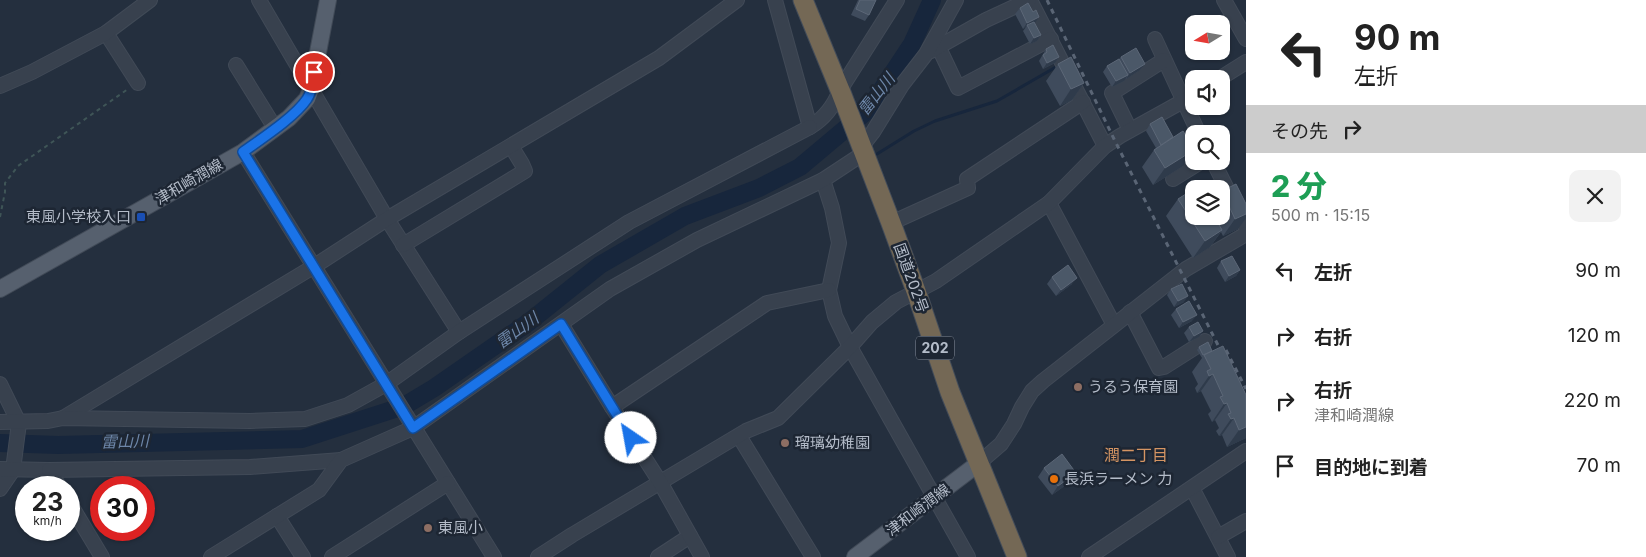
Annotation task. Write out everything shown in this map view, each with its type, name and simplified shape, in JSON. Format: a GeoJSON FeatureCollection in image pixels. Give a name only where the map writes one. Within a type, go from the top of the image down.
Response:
{"type":"FeatureCollection","features":[{"type":"Feature","properties":{"kind":"highway","name":"国道202号"},"geometry":{"type":"LineString","coordinates":[[803,0],[892,223],[950,392],[1017,557]]}},
{"type":"Feature","properties":{"kind":"main road","name":"津和崎潤線"},"geometry":{"type":"LineString","coordinates":[[0,289],[243,152],[289,118],[307,99],[311,89],[328,0]]}},
{"type":"Feature","properties":{"kind":"main road","name":"津和崎潤線"},"geometry":{"type":"LineString","coordinates":[[856,557],[979,463]]}},
{"type":"Feature","properties":{"kind":"street"},"geometry":{"type":"LineString","coordinates":[[259,0],[387,220],[459,332]]}},
{"type":"Feature","properties":{"kind":"street"},"geometry":{"type":"LineString","coordinates":[[63,418],[387,220],[659,58],[737,0]]}},
{"type":"Feature","properties":{"kind":"street"},"geometry":{"type":"LineString","coordinates":[[775,0],[810,127]]}},
{"type":"Feature","properties":{"kind":"street"},"geometry":{"type":"LineString","coordinates":[[0,422],[19,425],[63,418],[250,421],[305,419],[348,405],[386,384],[459,332],[629,222],[821,120],[835,102],[840,90],[897,0]]}},
{"type":"Feature","properties":{"kind":"street"},"geometry":{"type":"LineString","coordinates":[[9,468],[49,470],[250,467],[341,460],[413,428],[610,290],[698,240],[823,180],[874,132],[897,92],[932,51],[956,0]]}},
{"type":"Feature","properties":{"kind":"street"},"geometry":{"type":"LineString","coordinates":[[932,51],[986,20],[1030,0],[1105,146]]}},
{"type":"Feature","properties":{"kind":"street"},"geometry":{"type":"LineString","coordinates":[[1224,0],[1246,39]]}},
{"type":"Feature","properties":{"kind":"street"},"geometry":{"type":"LineString","coordinates":[[0,86],[32,72],[106,33],[142,2]]}},
{"type":"Feature","properties":{"kind":"street"},"geometry":{"type":"LineString","coordinates":[[106,33],[138,83]]}},
{"type":"Feature","properties":{"kind":"street"},"geometry":{"type":"LineString","coordinates":[[932,51],[958,88],[1051,39]]}},
{"type":"Feature","properties":{"kind":"street"},"geometry":{"type":"LineString","coordinates":[[1155,39],[1164,60],[1185,93]]}},
{"type":"Feature","properties":{"kind":"street"},"geometry":{"type":"LineString","coordinates":[[1130,130],[1112,93],[1164,60]]}},
{"type":"Feature","properties":{"kind":"street"},"geometry":{"type":"LineString","coordinates":[[1230,72],[1246,62]]}},
{"type":"Feature","properties":{"kind":"street"},"geometry":{"type":"LineString","coordinates":[[236,65],[275,128]]}},
{"type":"Feature","properties":{"kind":"street"},"geometry":{"type":"LineString","coordinates":[[538,557],[739,436],[778,418],[850,347],[872,322],[896,302],[936,281],[1049,203],[1105,146],[1185,100]]}},
{"type":"Feature","properties":{"kind":"street"},"geometry":{"type":"LineString","coordinates":[[892,223],[968,188],[967,179],[1083,102]]}},
{"type":"Feature","properties":{"kind":"street"},"geometry":{"type":"LineString","coordinates":[[404,245],[525,171],[510,146]]}},
{"type":"Feature","properties":{"kind":"street"},"geometry":{"type":"LineString","coordinates":[[243,152],[494,557]]}},
{"type":"Feature","properties":{"kind":"street"},"geometry":{"type":"LineString","coordinates":[[1174,179],[1188,170]]}},
{"type":"Feature","properties":{"kind":"street"},"geometry":{"type":"LineString","coordinates":[[1218,170],[1246,227]]}},
{"type":"Feature","properties":{"kind":"street"},"geometry":{"type":"LineString","coordinates":[[823,180],[832,208],[839,243],[829,290],[835,316],[896,431],[936,497],[968,557]]}},
{"type":"Feature","properties":{"kind":"street"},"geometry":{"type":"LineString","coordinates":[[1049,203],[1114,325]]}},
{"type":"Feature","properties":{"kind":"street"},"geometry":{"type":"LineString","coordinates":[[979,463],[1001,444],[1032,390],[1043,380],[1186,269],[1246,234]]}},
{"type":"Feature","properties":{"kind":"street"},"geometry":{"type":"LineString","coordinates":[[612,408],[767,303],[829,290]]}},
{"type":"Feature","properties":{"kind":"street"},"geometry":{"type":"LineString","coordinates":[[1130,312],[1159,368],[1164,367],[1205,341]]}},
{"type":"Feature","properties":{"kind":"street"},"geometry":{"type":"LineString","coordinates":[[561,324],[660,482],[702,557]]}},
{"type":"Feature","properties":{"kind":"street"},"geometry":{"type":"LineString","coordinates":[[0,384],[19,425],[9,468],[0,489]]}},
{"type":"Feature","properties":{"kind":"street"},"geometry":{"type":"LineString","coordinates":[[739,436],[813,557]]}},
{"type":"Feature","properties":{"kind":"street"},"geometry":{"type":"LineString","coordinates":[[1089,557],[1246,451]]}},
{"type":"Feature","properties":{"kind":"street"},"geometry":{"type":"LineString","coordinates":[[212,557],[319,490],[341,460]]}},
{"type":"Feature","properties":{"kind":"street"},"geometry":{"type":"LineString","coordinates":[[49,470],[53,476]]}},
{"type":"Feature","properties":{"kind":"street"},"geometry":{"type":"LineString","coordinates":[[332,557],[448,483]]}},
{"type":"Feature","properties":{"kind":"street"},"geometry":{"type":"LineString","coordinates":[[1192,488],[1228,557]]}},
{"type":"Feature","properties":{"kind":"street"},"geometry":{"type":"LineString","coordinates":[[277,516],[304,557]]}},
{"type":"Feature","properties":{"kind":"street"},"geometry":{"type":"LineString","coordinates":[[80,520],[102,557]]}},
{"type":"Feature","properties":{"kind":"street"},"geometry":{"type":"LineString","coordinates":[[1218,536],[1246,522]]}},
{"type":"Feature","properties":{"kind":"street"},"geometry":{"type":"LineString","coordinates":[[658,557],[690,536]]}},
{"type":"Feature","properties":{"kind":"path"},"geometry":{"type":"LineString","coordinates":[[0,217],[5,183],[18,166],[138,83]]}},
{"type":"Feature","properties":{"kind":"building"},"geometry":{"type":"Polygon","coordinates":[[[860,0],[876,0],[869,15],[856,9],[860,0]]]}},
{"type":"Feature","properties":{"kind":"building"},"geometry":{"type":"Polygon","coordinates":[[[1028,3],[1033,12],[1036,10],[1039,17],[1027,23],[1020,8],[1028,3]]]}},
{"type":"Feature","properties":{"kind":"building"},"geometry":{"type":"Polygon","coordinates":[[[1034,22],[1041,35],[1034,38],[1027,25],[1034,22]]]}},
{"type":"Feature","properties":{"kind":"building"},"geometry":{"type":"Polygon","coordinates":[[[1053,45],[1059,57],[1047,63],[1043,55],[1047,52],[1046,49],[1053,45]]]}},
{"type":"Feature","properties":{"kind":"building"},"geometry":{"type":"Polygon","coordinates":[[[1136,48],[1145,64],[1130,73],[1121,57],[1136,48]]]}},
{"type":"Feature","properties":{"kind":"building"},"geometry":{"type":"Polygon","coordinates":[[[1071,57],[1084,83],[1071,89],[1058,64],[1071,57]]]}},
{"type":"Feature","properties":{"kind":"building"},"geometry":{"type":"Polygon","coordinates":[[[1119,59],[1128,75],[1116,81],[1107,66],[1119,59]]]}},
{"type":"Feature","properties":{"kind":"building"},"geometry":{"type":"Polygon","coordinates":[[[1162,117],[1173,137],[1161,145],[1150,124],[1162,117]]]}},
{"type":"Feature","properties":{"kind":"building"},"geometry":{"type":"Polygon","coordinates":[[[1183,131],[1185,134],[1185,156],[1165,168],[1154,150],[1183,131]]]}},
{"type":"Feature","properties":{"kind":"building"},"geometry":{"type":"Polygon","coordinates":[[[1236,184],[1246,204],[1246,214],[1235,219],[1230,208],[1230,187],[1236,184]]]}},
{"type":"Feature","properties":{"kind":"building"},"geometry":{"type":"Polygon","coordinates":[[[1185,195],[1185,210],[1178,199],[1185,195]]]}},
{"type":"Feature","properties":{"kind":"building"},"geometry":{"type":"Polygon","coordinates":[[[1195,225],[1219,225],[1222,230],[1205,241],[1195,225]]]}},
{"type":"Feature","properties":{"kind":"building"},"geometry":{"type":"Polygon","coordinates":[[[1232,256],[1240,270],[1229,276],[1221,261],[1232,256]]]}},
{"type":"Feature","properties":{"kind":"building"},"geometry":{"type":"Polygon","coordinates":[[[1068,265],[1077,278],[1061,290],[1052,277],[1068,265]]]}},
{"type":"Feature","properties":{"kind":"building"},"geometry":{"type":"Polygon","coordinates":[[[1182,284],[1188,296],[1178,301],[1171,289],[1182,284]]]}},
{"type":"Feature","properties":{"kind":"building"},"geometry":{"type":"Polygon","coordinates":[[[1189,301],[1197,315],[1183,322],[1176,309],[1189,301]]]}},
{"type":"Feature","properties":{"kind":"building"},"geometry":{"type":"Polygon","coordinates":[[[1198,322],[1203,331],[1194,336],[1189,327],[1198,322]]]}},
{"type":"Feature","properties":{"kind":"building"},"geometry":{"type":"Polygon","coordinates":[[[1208,342],[1212,351],[1203,355],[1199,347],[1208,342]]]}},
{"type":"Feature","properties":{"kind":"building"},"geometry":{"type":"Polygon","coordinates":[[[1223,346],[1246,395],[1246,427],[1239,430],[1234,418],[1231,419],[1228,414],[1231,413],[1227,403],[1224,404],[1220,397],[1223,396],[1213,374],[1209,376],[1207,371],[1211,369],[1204,355],[1223,346]]]}},
{"type":"Feature","properties":{"kind":"building"},"geometry":{"type":"Polygon","coordinates":[[[1062,454],[1076,473],[1058,486],[1044,468],[1062,454]]]}},
{"type":"Feature","properties":{"kind":"waterway","name":"雷山川"},"geometry":{"type":"LineString","coordinates":[[0,443],[58,445],[302,439],[404,406],[434,388],[529,322],[600,265],[685,216],[759,188],[800,167],[869,109],[912,44],[932,0]]}},
{"type":"Feature","properties":{"kind":"waterway"},"geometry":{"type":"LineString","coordinates":[[877,154],[914,131],[935,121],[997,101],[1056,67]]}},
{"type":"Feature","properties":{"kind":"railway"},"geometry":{"type":"LineString","coordinates":[[1047,0],[1114,139],[1225,359]]}},
{"type":"Feature","properties":{"kind":"railway"},"geometry":{"type":"LineString","coordinates":[[1226,350],[1246,389]]}},
{"type":"Feature","properties":{"kind":"place","name":"東風小学校入口"},"geometry":{"type":"Point","coordinates":[141,217]}},
{"type":"Feature","properties":{"kind":"place","name":"うるう保育園"},"geometry":{"type":"Point","coordinates":[1078,387]}},
{"type":"Feature","properties":{"kind":"place","name":"瑠璃幼稚園"},"geometry":{"type":"Point","coordinates":[785,443]}},
{"type":"Feature","properties":{"kind":"place","name":"長浜ラーメン 力"},"geometry":{"type":"Point","coordinates":[1054,479]}},
{"type":"Feature","properties":{"kind":"place","name":"東風小"},"geometry":{"type":"Point","coordinates":[428,528]}},
{"type":"Feature","properties":{"kind":"district","name":"潤二丁目"},"geometry":{"type":"Point","coordinates":[1136,455]}},
{"type":"Feature","properties":{"kind":"route"},"geometry":{"type":"LineString","coordinates":[[314,72],[307,99],[289,118],[243,152],[413,428],[561,324],[631,438]]}}]}
